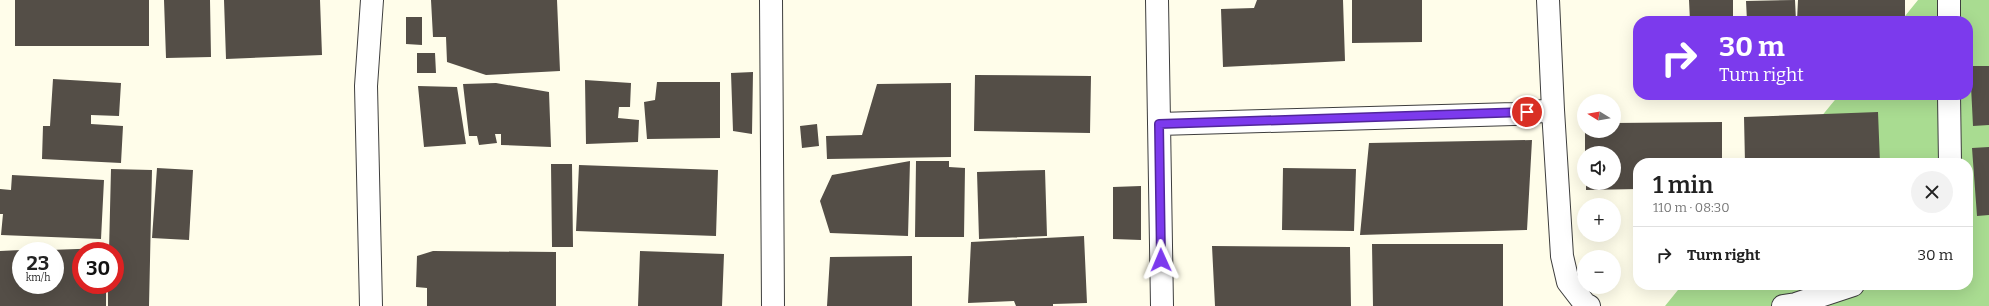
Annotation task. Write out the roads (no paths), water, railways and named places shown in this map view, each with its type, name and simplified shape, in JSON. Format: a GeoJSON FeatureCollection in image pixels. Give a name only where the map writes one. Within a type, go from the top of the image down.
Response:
{"type":"FeatureCollection","features":[{"type":"Feature","properties":{"kind":"street"},"geometry":{"type":"LineString","coordinates":[[371,306],[366,86],[372,0]]}},
{"type":"Feature","properties":{"kind":"street"},"geometry":{"type":"LineString","coordinates":[[771,0],[773,306]]}},
{"type":"Feature","properties":{"kind":"street"},"geometry":{"type":"LineString","coordinates":[[1157,0],[1162,306]]}},
{"type":"Feature","properties":{"kind":"street"},"geometry":{"type":"LineString","coordinates":[[1548,0],[1562,256],[1568,282],[1585,304],[1589,306]]}},
{"type":"Feature","properties":{"kind":"street"},"geometry":{"type":"LineString","coordinates":[[1949,0],[1949,16]]}},
{"type":"Feature","properties":{"kind":"street"},"geometry":{"type":"LineString","coordinates":[[1949,100],[1950,158]]}},
{"type":"Feature","properties":{"kind":"street"},"geometry":{"type":"LineString","coordinates":[[1159,124],[1506,114],[1553,110]]}},
{"type":"Feature","properties":{"kind":"street"},"geometry":{"type":"LineString","coordinates":[[1783,306],[1796,304],[1838,290]]}}]}
